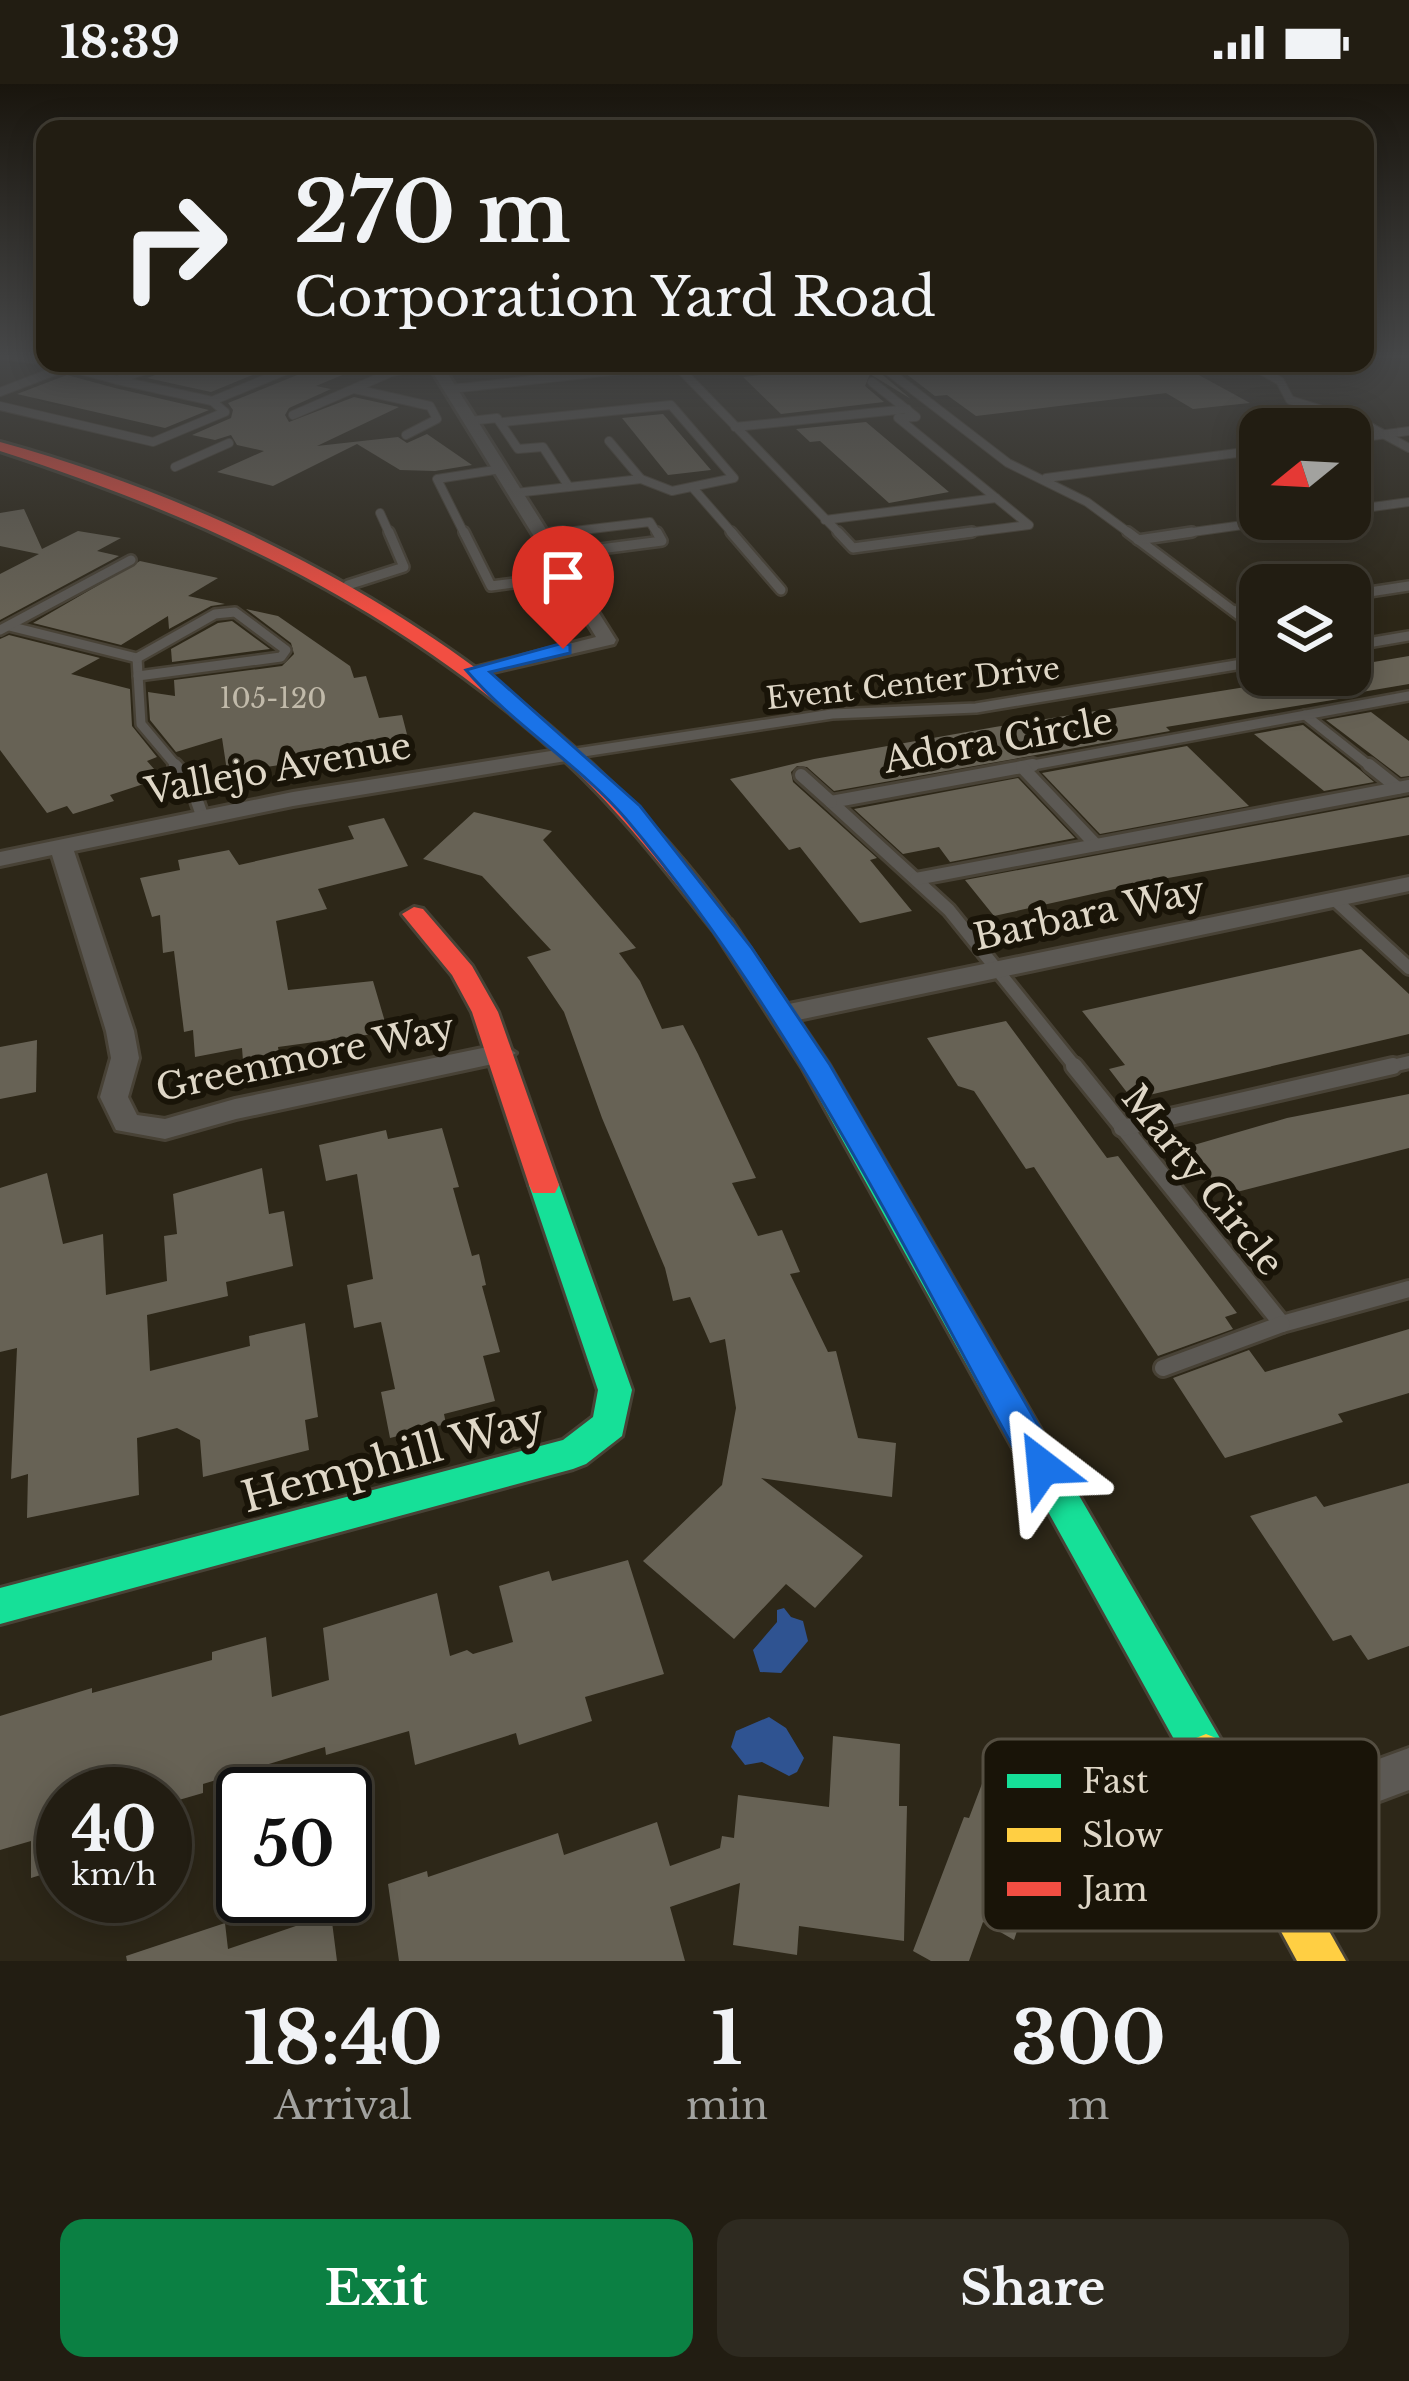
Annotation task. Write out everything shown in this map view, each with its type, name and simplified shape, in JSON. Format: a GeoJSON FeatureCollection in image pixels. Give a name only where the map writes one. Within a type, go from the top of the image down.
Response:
{"type":"FeatureCollection","features":[{"type":"Feature","properties":{"kind":"main road"},"geometry":{"type":"LineString","coordinates":[[0,446],[141,488],[216,517],[348,585],[476,670],[632,811],[784,1013],[1196,1739]]}},
{"type":"Feature","properties":{"kind":"main road","name":"Hemphill Way"},"geometry":{"type":"LineString","coordinates":[[0,1606],[573,1453],[609,1425],[615,1390],[502,1053],[463,972],[414,914]]}},
{"type":"Feature","properties":{"kind":"main road"},"geometry":{"type":"LineString","coordinates":[[1306,1931],[1323,1961]]}},
{"type":"Feature","properties":{"kind":"street"},"geometry":{"type":"LineString","coordinates":[[476,670],[607,640],[483,442]]}},
{"type":"Feature","properties":{"kind":"street","name":"Vallejo Avenue"},"geometry":{"type":"LineString","coordinates":[[0,859],[570,754]]}},
{"type":"Feature","properties":{"kind":"street","name":"Greenmore Way"},"geometry":{"type":"LineString","coordinates":[[61,846],[120,1031],[125,1058],[114,1097],[126,1123],[165,1130],[235,1109],[502,1053]]}},
{"type":"Feature","properties":{"kind":"street","name":"Barbara Way"},"geometry":{"type":"LineString","coordinates":[[784,1013],[1409,884]]}},
{"type":"Feature","properties":{"kind":"street"},"geometry":{"type":"LineString","coordinates":[[1379,1779],[1409,1768]]}},
{"type":"Feature","properties":{"kind":"lane"},"geometry":{"type":"LineString","coordinates":[[515,442],[518,448],[543,447],[569,487]]}},
{"type":"Feature","properties":{"kind":"lane"},"geometry":{"type":"LineString","coordinates":[[609,442],[640,479]]}},
{"type":"Feature","properties":{"kind":"lane"},"geometry":{"type":"LineString","coordinates":[[515,493],[640,479],[671,491],[734,478],[702,442]]}},
{"type":"Feature","properties":{"kind":"lane"},"geometry":{"type":"LineString","coordinates":[[749,442],[853,548],[1029,524],[927,442]]}},
{"type":"Feature","properties":{"kind":"lane"},"geometry":{"type":"LineString","coordinates":[[980,442],[1008,463],[1070,491],[1239,615]]}},
{"type":"Feature","properties":{"kind":"lane"},"geometry":{"type":"LineString","coordinates":[[175,467],[229,443]]}},
{"type":"Feature","properties":{"kind":"lane"},"geometry":{"type":"LineString","coordinates":[[1041,479],[1239,453]]}},
{"type":"Feature","properties":{"kind":"lane"},"geometry":{"type":"LineString","coordinates":[[501,470],[437,479],[490,586],[567,576]]}},
{"type":"Feature","properties":{"kind":"lane"},"geometry":{"type":"LineString","coordinates":[[693,488],[781,590]]}},
{"type":"Feature","properties":{"kind":"lane"},"geometry":{"type":"LineString","coordinates":[[825,520],[996,498]]}},
{"type":"Feature","properties":{"kind":"lane"},"geometry":{"type":"LineString","coordinates":[[1371,507],[1409,502]]}},
{"type":"Feature","properties":{"kind":"lane"},"geometry":{"type":"LineString","coordinates":[[348,585],[404,567],[380,513]]}},
{"type":"Feature","properties":{"kind":"lane"},"geometry":{"type":"LineString","coordinates":[[541,535],[650,522],[662,541],[554,555]]}},
{"type":"Feature","properties":{"kind":"lane"},"geometry":{"type":"LineString","coordinates":[[1138,540],[1239,526]]}},
{"type":"Feature","properties":{"kind":"lane"},"geometry":{"type":"LineString","coordinates":[[573,531],[584,551]]}},
{"type":"Feature","properties":{"kind":"lane"},"geometry":{"type":"LineString","coordinates":[[4,628],[131,560]]}},
{"type":"Feature","properties":{"kind":"lane"},"geometry":{"type":"LineString","coordinates":[[1371,592],[1409,586]]}},
{"type":"Feature","properties":{"kind":"lane"},"geometry":{"type":"LineString","coordinates":[[1234,611],[1239,610]]}},
{"type":"Feature","properties":{"kind":"lane"},"geometry":{"type":"LineString","coordinates":[[4,628],[137,658],[215,614],[235,612],[286,650],[281,657],[138,676]]}},
{"type":"Feature","properties":{"kind":"lane"},"geometry":{"type":"LineString","coordinates":[[1371,643],[1409,637]]}},
{"type":"Feature","properties":{"kind":"lane"},"geometry":{"type":"LineString","coordinates":[[137,658],[141,724],[191,784],[203,818]]}},
{"type":"Feature","properties":{"kind":"lane","name":"Event Center Drive"},"geometry":{"type":"LineString","coordinates":[[570,754],[813,716],[976,708],[1239,664]]}},
{"type":"Feature","properties":{"kind":"lane","name":"Adora Circle"},"geometry":{"type":"LineString","coordinates":[[831,802],[1409,696]]}},
{"type":"Feature","properties":{"kind":"lane"},"geometry":{"type":"LineString","coordinates":[[1305,715],[1403,787]]}},
{"type":"Feature","properties":{"kind":"lane"},"geometry":{"type":"LineString","coordinates":[[1022,767],[1096,845]]}},
{"type":"Feature","properties":{"kind":"lane"},"geometry":{"type":"LineString","coordinates":[[801,775],[831,802]]}},
{"type":"Feature","properties":{"kind":"lane"},"geometry":{"type":"LineString","coordinates":[[916,879],[1403,787]]}},
{"type":"Feature","properties":{"kind":"lane","name":"Adora Circle"},"geometry":{"type":"LineString","coordinates":[[831,802],[950,910],[995,970]]}},
{"type":"Feature","properties":{"kind":"lane"},"geometry":{"type":"LineString","coordinates":[[1334,899],[1409,968]]}},
{"type":"Feature","properties":{"kind":"lane","name":"Marty Circle"},"geometry":{"type":"LineString","coordinates":[[995,970],[1282,1324],[1409,1289]]}},
{"type":"Feature","properties":{"kind":"lane"},"geometry":{"type":"LineString","coordinates":[[1122,1128],[1409,1062]]}},
{"type":"Feature","properties":{"kind":"lane"},"geometry":{"type":"LineString","coordinates":[[1163,1369],[1282,1324]]}},
{"type":"Feature","properties":{"kind":"water"},"geometry":{"type":"Polygon","coordinates":[[[784,1608],[803,1621],[808,1641],[781,1673],[760,1672],[753,1650],[777,1622],[777,1610],[784,1608]]]}},
{"type":"Feature","properties":{"kind":"water"},"geometry":{"type":"Polygon","coordinates":[[[769,1717],[786,1728],[804,1758],[789,1776],[762,1762],[745,1765],[731,1747],[736,1731],[769,1717]]]}},
{"type":"Feature","properties":{"kind":"building"},"geometry":{"type":"Polygon","coordinates":[[[235,442],[326,442],[317,446],[357,442],[438,442],[472,465],[400,470],[357,444],[273,486],[217,472],[264,451],[235,442]]]}},
{"type":"Feature","properties":{"kind":"building"},"geometry":{"type":"Polygon","coordinates":[[[641,442],[687,442],[711,470],[668,475],[641,442]]]}},
{"type":"Feature","properties":{"kind":"building"},"geometry":{"type":"Polygon","coordinates":[[[821,442],[889,442],[949,492],[889,503],[821,442]]]}},
{"type":"Feature","properties":{"kind":"building"},"geometry":{"type":"Polygon","coordinates":[[[24,509],[42,549],[78,531],[121,538],[97,551],[119,556],[0,620],[0,574],[39,554],[0,546],[0,513],[24,509]]]}},
{"type":"Feature","properties":{"kind":"building"},"geometry":{"type":"Polygon","coordinates":[[[140,561],[218,578],[188,596],[225,604],[211,606],[169,629],[168,616],[121,645],[33,623],[140,561]]]}},
{"type":"Feature","properties":{"kind":"building"},"geometry":{"type":"Polygon","coordinates":[[[246,609],[278,616],[350,666],[354,678],[366,676],[379,718],[402,715],[410,746],[227,771],[222,738],[176,752],[150,720],[148,692],[175,696],[174,680],[282,666],[294,654],[291,643],[246,609]]]}},
{"type":"Feature","properties":{"kind":"building"},"geometry":{"type":"Polygon","coordinates":[[[232,621],[270,649],[172,662],[171,649],[218,623],[232,621]]]}},
{"type":"Feature","properties":{"kind":"building"},"geometry":{"type":"Polygon","coordinates":[[[9,635],[100,658],[71,674],[130,689],[132,726],[157,757],[147,761],[162,778],[110,795],[114,801],[73,814],[67,806],[47,813],[0,750],[0,639],[9,635]]]}},
{"type":"Feature","properties":{"kind":"building"},"geometry":{"type":"Polygon","coordinates":[[[1409,656],[1409,684],[1371,690],[1371,662],[1409,656]]]}},
{"type":"Feature","properties":{"kind":"building"},"geometry":{"type":"Polygon","coordinates":[[[1239,688],[1239,696],[1351,697],[834,791],[807,767],[797,766],[791,772],[793,782],[877,858],[870,860],[912,911],[860,923],[800,847],[789,850],[730,779],[995,727],[1239,688]]]}},
{"type":"Feature","properties":{"kind":"building"},"geometry":{"type":"Polygon","coordinates":[[[1371,712],[1409,741],[1409,776],[1401,777],[1326,720],[1371,712]]]}},
{"type":"Feature","properties":{"kind":"building"},"geometry":{"type":"Polygon","coordinates":[[[1303,725],[1374,782],[1324,791],[1254,734],[1303,725]]]}},
{"type":"Feature","properties":{"kind":"building"},"geometry":{"type":"Polygon","coordinates":[[[1187,746],[1249,806],[1100,834],[1042,773],[1187,746]]]}},
{"type":"Feature","properties":{"kind":"building"},"geometry":{"type":"Polygon","coordinates":[[[1018,778],[1075,838],[950,862],[939,847],[903,854],[854,809],[1018,778]]]}},
{"type":"Feature","properties":{"kind":"building"},"geometry":{"type":"Polygon","coordinates":[[[1409,797],[1409,835],[1151,881],[994,916],[965,880],[1409,797]]]}},
{"type":"Feature","properties":{"kind":"building"},"geometry":{"type":"Polygon","coordinates":[[[474,812],[552,831],[543,840],[636,948],[619,953],[640,981],[662,1029],[683,1025],[698,1054],[756,1178],[732,1183],[758,1236],[782,1230],[800,1272],[790,1274],[828,1352],[836,1351],[858,1438],[896,1443],[892,1497],[761,1478],[863,1556],[815,1608],[786,1584],[734,1639],[643,1561],[722,1485],[736,1408],[725,1339],[710,1343],[690,1297],[673,1301],[665,1268],[564,1012],[527,957],[551,950],[482,876],[423,859],[474,812]]]}},
{"type":"Feature","properties":{"kind":"building"},"geometry":{"type":"Polygon","coordinates":[[[384,818],[408,866],[318,889],[327,909],[276,921],[288,990],[373,981],[388,1032],[278,1047],[279,1054],[243,1061],[242,1048],[195,1057],[193,1030],[184,1032],[174,951],[163,953],[160,915],[152,917],[140,878],[180,870],[178,860],[229,850],[239,865],[354,839],[348,826],[384,818]]]}},
{"type":"Feature","properties":{"kind":"building"},"geometry":{"type":"Polygon","coordinates":[[[1361,949],[1409,994],[1409,1034],[1132,1099],[1109,1069],[1125,1065],[1082,1011],[1361,949]]]}},
{"type":"Feature","properties":{"kind":"building"},"geometry":{"type":"Polygon","coordinates":[[[1006,1021],[1107,1158],[1118,1156],[1237,1313],[1225,1317],[1233,1329],[1158,1356],[1034,1167],[1026,1169],[974,1091],[958,1086],[927,1038],[1006,1021]]]}},
{"type":"Feature","properties":{"kind":"building"},"geometry":{"type":"Polygon","coordinates":[[[37,1040],[36,1092],[0,1099],[0,1047],[37,1040]]]}},
{"type":"Feature","properties":{"kind":"building"},"geometry":{"type":"Polygon","coordinates":[[[1409,1094],[1409,1148],[1225,1195],[1187,1147],[1287,1118],[1409,1094]]]}},
{"type":"Feature","properties":{"kind":"building"},"geometry":{"type":"Polygon","coordinates":[[[442,1128],[459,1187],[453,1188],[472,1256],[479,1254],[486,1285],[482,1286],[500,1352],[483,1356],[495,1401],[444,1414],[446,1424],[390,1438],[381,1392],[395,1389],[381,1322],[354,1328],[347,1285],[373,1279],[357,1174],[326,1181],[319,1145],[386,1130],[388,1139],[442,1128]]]}},
{"type":"Feature","properties":{"kind":"building"},"geometry":{"type":"Polygon","coordinates":[[[262,1168],[269,1214],[284,1211],[293,1266],[226,1282],[228,1296],[147,1315],[150,1371],[250,1346],[249,1336],[305,1323],[318,1417],[305,1420],[309,1450],[203,1477],[200,1440],[177,1428],[137,1438],[139,1495],[27,1518],[28,1474],[11,1479],[17,1348],[0,1352],[0,1188],[47,1173],[63,1244],[103,1234],[106,1295],[167,1281],[164,1236],[177,1234],[173,1194],[262,1168]]]}},
{"type":"Feature","properties":{"kind":"building"},"geometry":{"type":"Polygon","coordinates":[[[1409,1329],[1409,1393],[1338,1414],[1343,1422],[1225,1458],[1173,1378],[1249,1350],[1265,1372],[1409,1329]]]}},
{"type":"Feature","properties":{"kind":"building"},"geometry":{"type":"Polygon","coordinates":[[[1409,1483],[1409,1646],[1368,1660],[1351,1635],[1333,1641],[1250,1516],[1316,1496],[1324,1507],[1409,1483]]]}},
{"type":"Feature","properties":{"kind":"building"},"geometry":{"type":"Polygon","coordinates":[[[628,1560],[664,1674],[585,1697],[592,1721],[519,1745],[516,1733],[415,1765],[409,1731],[326,1755],[325,1747],[259,1767],[216,1767],[216,1780],[203,1784],[203,1793],[192,1796],[192,1767],[36,1767],[36,1876],[31,1878],[31,1841],[0,1850],[0,1716],[212,1660],[212,1652],[266,1637],[272,1697],[329,1680],[323,1628],[437,1593],[450,1656],[467,1650],[473,1654],[513,1642],[499,1586],[549,1571],[552,1581],[628,1560]]]}},
{"type":"Feature","properties":{"kind":"building"},"geometry":{"type":"Polygon","coordinates":[[[833,1736],[900,1744],[899,1806],[907,1806],[904,1941],[799,1926],[797,1955],[733,1945],[740,1883],[670,1907],[685,1961],[399,1961],[388,1884],[427,1871],[428,1877],[558,1833],[564,1855],[657,1822],[670,1866],[720,1848],[722,1836],[734,1838],[738,1795],[829,1807],[833,1736]]]}},
{"type":"Feature","properties":{"kind":"building"},"geometry":{"type":"Polygon","coordinates":[[[983,1781],[983,1922],[969,1961],[931,1961],[913,1951],[964,1817],[969,1818],[983,1781]]]}},
{"type":"Feature","properties":{"kind":"building"},"geometry":{"type":"Polygon","coordinates":[[[225,1923],[228,1949],[305,1923],[332,1923],[337,1961],[127,1961],[126,1956],[225,1923]]]}},
{"type":"Feature","properties":{"kind":"traffic: fast"},"geometry":{"type":"LineString","coordinates":[[722,925],[815,1065],[1197,1739]]}},
{"type":"Feature","properties":{"kind":"traffic: fast"},"geometry":{"type":"LineString","coordinates":[[0,1606],[573,1453],[609,1425],[615,1390],[544,1185]]}},
{"type":"Feature","properties":{"kind":"traffic: slow"},"geometry":{"type":"LineString","coordinates":[[1306,1931],[1323,1961]]}},
{"type":"Feature","properties":{"kind":"traffic: jam"},"geometry":{"type":"LineString","coordinates":[[0,446],[108,481],[211,522],[309,569],[403,624],[491,686],[573,757],[650,836],[722,925]]}},
{"type":"Feature","properties":{"kind":"traffic: jam"},"geometry":{"type":"LineString","coordinates":[[414,914],[463,972],[485,1012],[544,1185]]}},
{"type":"Feature","properties":{"kind":"route"},"geometry":{"type":"LineString","coordinates":[[563,649],[476,670],[632,811],[742,952],[815,1065],[1043,1467]]}}]}
